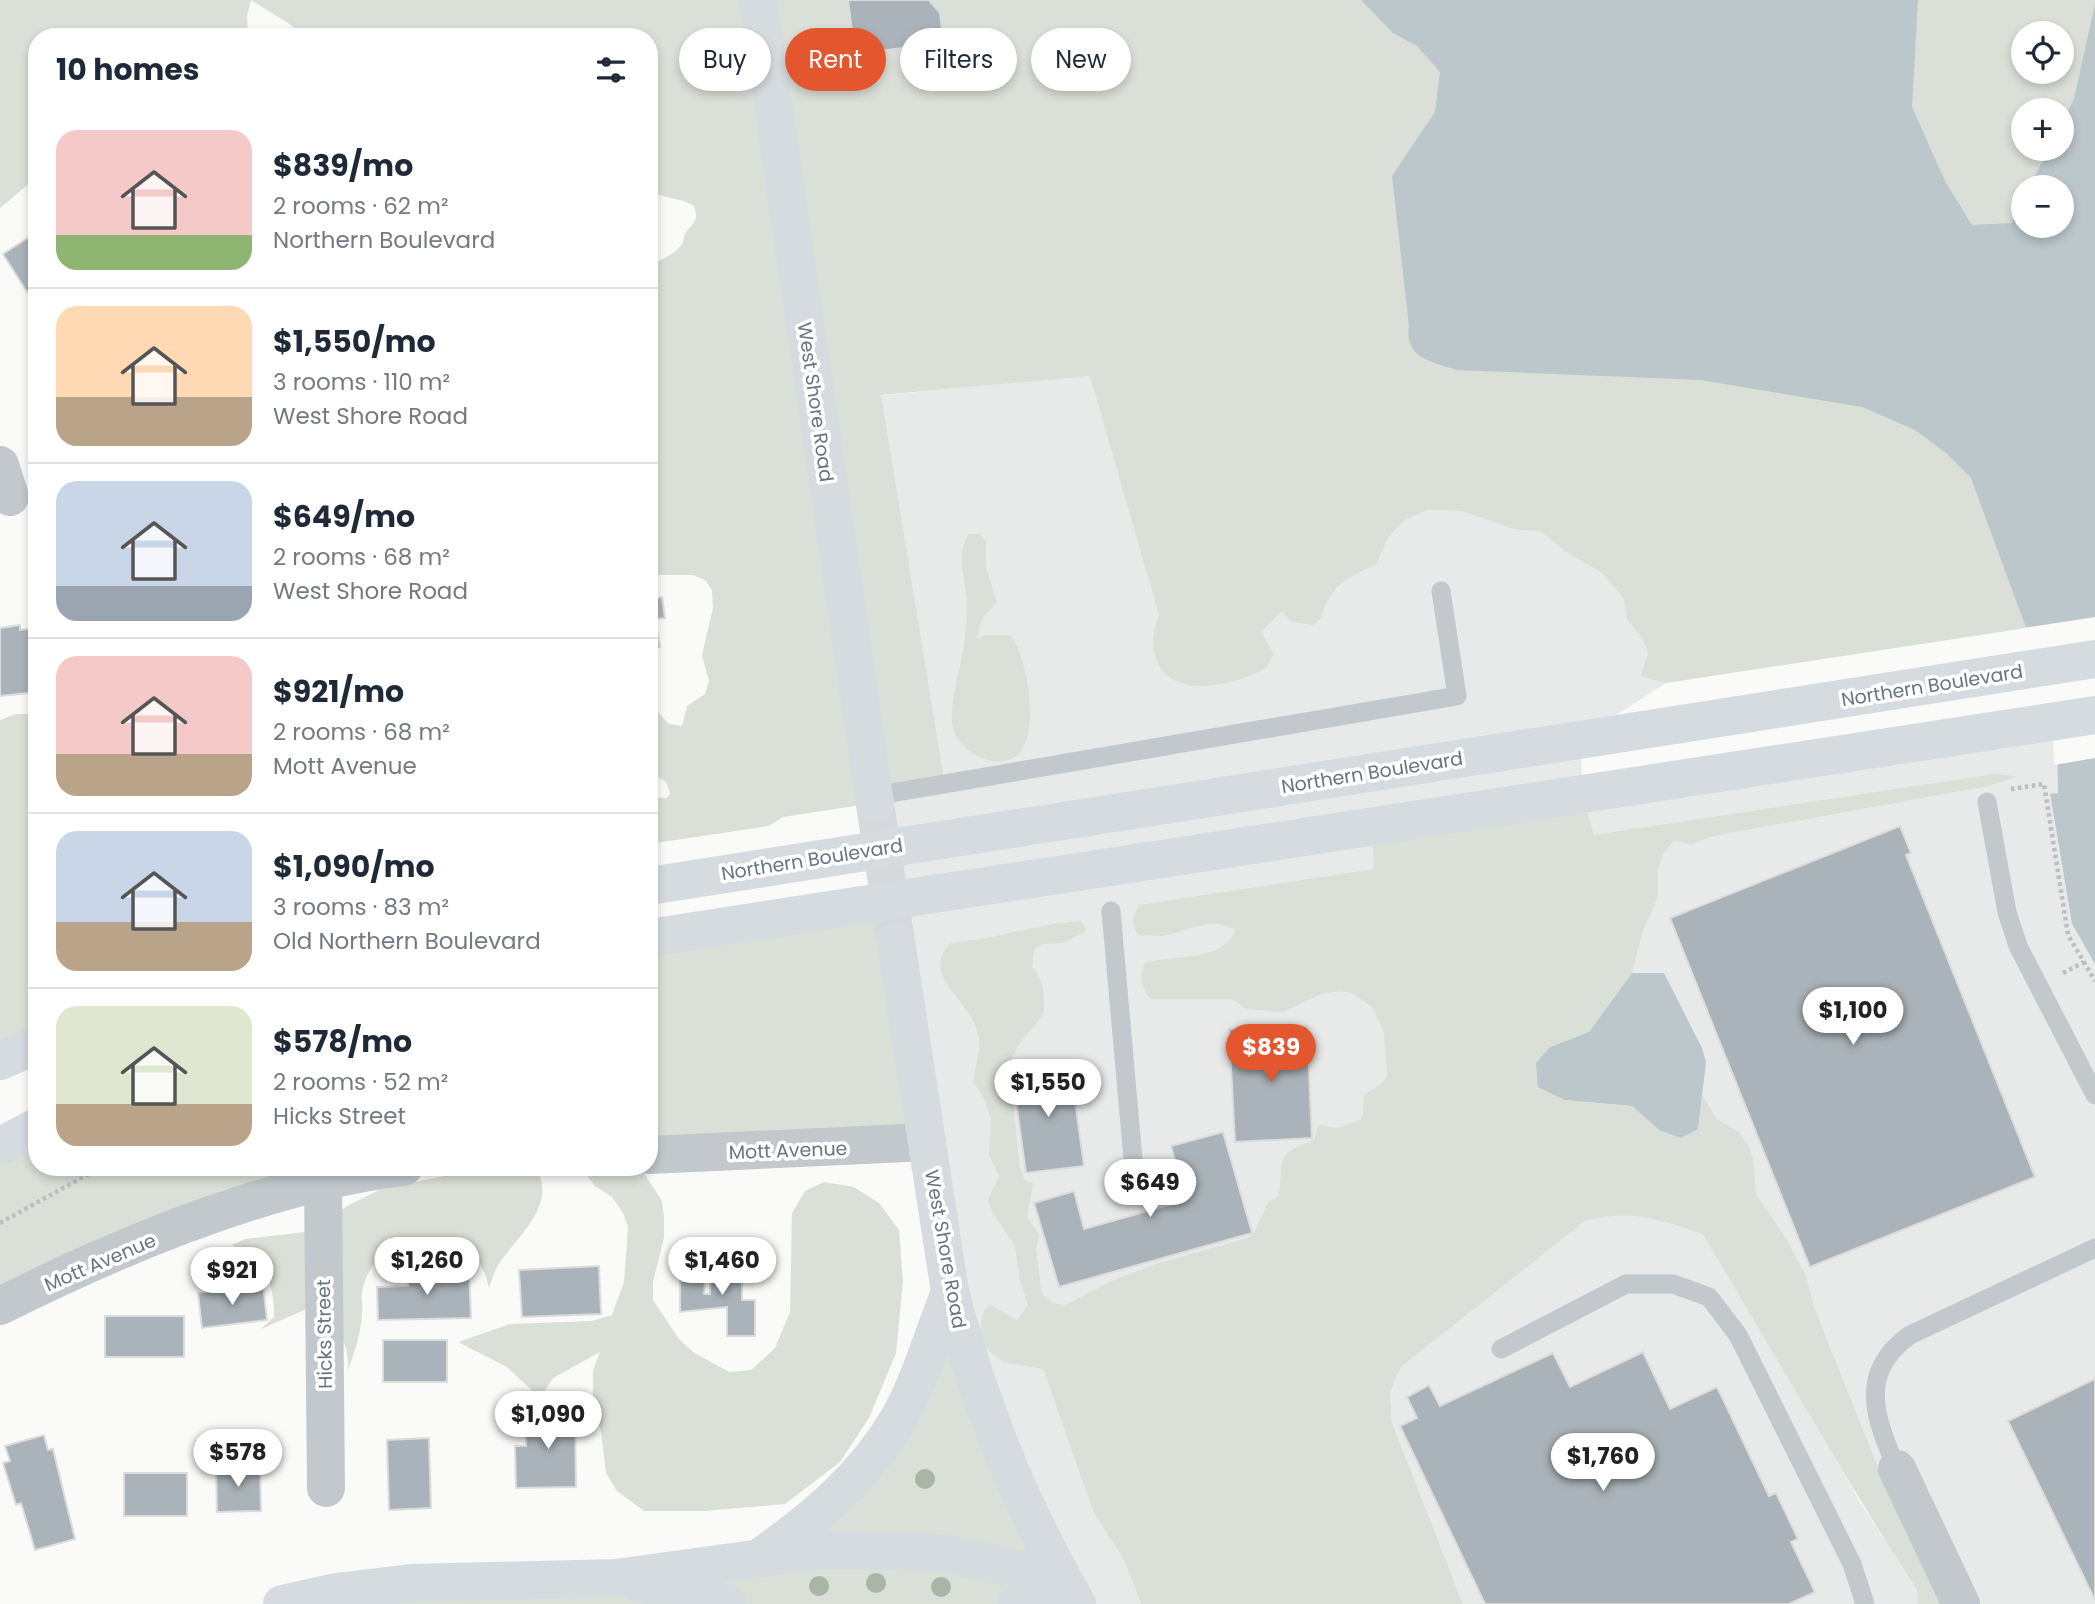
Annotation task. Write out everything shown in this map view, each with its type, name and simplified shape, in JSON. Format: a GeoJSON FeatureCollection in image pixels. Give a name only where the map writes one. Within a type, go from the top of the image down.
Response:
{"type":"FeatureCollection","features":[{"type":"Feature","properties":{"kind":"main road","name":"West Shore Road"},"geometry":{"type":"LineString","coordinates":[[758,0],[874,800]]}},
{"type":"Feature","properties":{"kind":"main road","name":"Northern Boulevard"},"geometry":{"type":"LineString","coordinates":[[658,884],[786,862],[2095,659]]}},
{"type":"Feature","properties":{"kind":"main road"},"geometry":{"type":"LineString","coordinates":[[658,937],[2095,715]]}},
{"type":"Feature","properties":{"kind":"main road","name":"West Shore Road"},"geometry":{"type":"LineString","coordinates":[[896,942],[950,1292],[980,1395],[1019,1489],[1070,1592]]}},
{"type":"Feature","properties":{"kind":"main road"},"geometry":{"type":"LineString","coordinates":[[0,1061],[28,1049]]}},
{"type":"Feature","properties":{"kind":"main road"},"geometry":{"type":"LineString","coordinates":[[0,1146],[28,1132]]}},
{"type":"Feature","properties":{"kind":"main road"},"geometry":{"type":"LineString","coordinates":[[760,1556],[809,1522],[845,1491],[873,1454],[899,1417],[950,1292]]}},
{"type":"Feature","properties":{"kind":"main road"},"geometry":{"type":"LineString","coordinates":[[282,1604],[336,1592],[411,1583],[617,1578],[760,1556],[820,1550],[916,1551],[952,1555],[1070,1592]]}},
{"type":"Feature","properties":{"kind":"main road"},"geometry":{"type":"LineString","coordinates":[[617,1578],[727,1604]]}},
{"type":"Feature","properties":{"kind":"main road"},"geometry":{"type":"LineString","coordinates":[[1017,1604],[1070,1592]]}},
{"type":"Feature","properties":{"kind":"street","name":"Mott Avenue"},"geometry":{"type":"LineString","coordinates":[[658,1155],[927,1142]]}},
{"type":"Feature","properties":{"kind":"street","name":"Mott Avenue"},"geometry":{"type":"LineString","coordinates":[[0,1306],[108,1255],[248,1204],[323,1181],[352,1176]]}},
{"type":"Feature","properties":{"kind":"street","name":"Hicks Street"},"geometry":{"type":"LineString","coordinates":[[323,1181],[326,1488]]}},
{"type":"Feature","properties":{"kind":"street"},"geometry":{"type":"LineString","coordinates":[[1897,1469],[1961,1604]]}},
{"type":"Feature","properties":{"kind":"lane"},"geometry":{"type":"LineString","coordinates":[[874,800],[1093,764],[1457,696],[1441,591]]}},
{"type":"Feature","properties":{"kind":"lane"},"geometry":{"type":"LineString","coordinates":[[1987,802],[2007,912],[2018,946],[2095,1095]]}},
{"type":"Feature","properties":{"kind":"lane"},"geometry":{"type":"LineString","coordinates":[[1111,911],[1133,1159]]}},
{"type":"Feature","properties":{"kind":"lane"},"geometry":{"type":"LineString","coordinates":[[1897,1469],[1876,1411],[1875,1387],[1881,1363],[1894,1347],[1910,1335],[2095,1248]]}},
{"type":"Feature","properties":{"kind":"lane"},"geometry":{"type":"LineString","coordinates":[[1501,1349],[1626,1284],[1673,1284],[1709,1297],[1738,1335],[1852,1564],[1865,1604]]}},
{"type":"Feature","properties":{"kind":"path"},"geometry":{"type":"LineString","coordinates":[[1987,802],[1997,791],[2044,784],[2068,935],[2095,981]]}},
{"type":"Feature","properties":{"kind":"path"},"geometry":{"type":"LineString","coordinates":[[0,1223],[85,1176]]}},
{"type":"Feature","properties":{"kind":"shaded area"},"geometry":{"type":"Polygon","coordinates":[[[0,0],[251,0],[248,28],[28,28],[28,185],[0,208],[0,0]]]}},
{"type":"Feature","properties":{"kind":"shaded area"},"geometry":{"type":"Polygon","coordinates":[[[251,0],[2095,0],[2095,144],[2074,217],[2074,175],[2011,175],[2011,238],[2068,238],[1987,519],[2026,628],[1666,683],[1641,676],[1648,653],[1641,636],[1627,620],[1624,599],[1602,573],[1566,552],[1541,532],[1513,529],[1462,511],[1427,510],[1405,520],[1388,538],[1376,565],[1342,584],[1329,599],[1322,617],[1313,625],[1292,622],[1282,611],[1261,632],[1274,654],[1267,667],[1252,675],[1217,685],[1181,683],[1167,675],[1157,661],[1153,641],[1159,615],[1090,376],[881,395],[946,792],[783,817],[769,826],[658,843],[658,798],[667,798],[670,793],[666,782],[658,777],[658,712],[669,724],[682,726],[687,706],[705,694],[709,681],[702,655],[713,608],[712,590],[705,580],[693,575],[658,575],[658,261],[677,250],[696,214],[694,206],[658,194],[658,28],[294,28],[251,0]]]}},
{"type":"Feature","properties":{"kind":"shaded area"},"geometry":{"type":"Polygon","coordinates":[[[1361,0],[1918,0],[1912,107],[1945,181],[1972,225],[2011,223],[2011,238],[2074,238],[2074,175],[2035,175],[2043,161],[2074,161],[2074,99],[2095,4],[2095,964],[2072,924],[2050,794],[2058,793],[2056,691],[2040,666],[1971,478],[1946,453],[1915,430],[1862,407],[1701,380],[1456,370],[1429,361],[1415,352],[1409,337],[1392,176],[1435,112],[1440,72],[1417,46],[1393,33],[1361,0]]]}},
{"type":"Feature","properties":{"kind":"shaded area"},"geometry":{"type":"Polygon","coordinates":[[[1090,375],[1167,641],[1338,589],[1353,572],[1376,565],[1388,538],[1405,520],[1427,510],[1462,511],[1513,529],[1541,532],[1566,552],[1602,573],[1624,599],[1627,620],[1641,636],[1648,653],[1646,667],[1654,678],[1666,683],[1581,738],[1582,794],[2057,721],[2058,793],[2050,795],[2072,924],[2095,964],[2095,1604],[1940,1604],[1717,1119],[1702,1095],[1705,1062],[1664,973],[1632,973],[1643,931],[1594,835],[1582,795],[1372,828],[1388,1090],[1246,1255],[982,1345],[1003,1362],[1043,1368],[1093,1511],[1125,1562],[1141,1604],[1077,1604],[950,1292],[816,402],[1090,375]]]}},
{"type":"Feature","properties":{"kind":"shaded area"},"geometry":{"type":"Polygon","coordinates":[[[969,534],[980,534],[986,541],[986,567],[997,602],[982,619],[977,639],[985,635],[1011,635],[1022,660],[1026,678],[1030,715],[1028,732],[1024,746],[1016,756],[1008,760],[989,760],[971,752],[958,739],[952,722],[953,699],[966,629],[962,551],[969,534]]]}},
{"type":"Feature","properties":{"kind":"shaded area"},"geometry":{"type":"Polygon","coordinates":[[[16,714],[28,714],[28,1039],[0,1053],[0,720],[16,714]]]}},
{"type":"Feature","properties":{"kind":"shaded area"},"geometry":{"type":"Polygon","coordinates":[[[1994,774],[2018,776],[1988,786],[1713,836],[1691,844],[1674,841],[1663,853],[1658,869],[1658,897],[1643,931],[1632,973],[1589,1032],[1550,1047],[1565,1100],[1632,1106],[1659,1130],[1698,1129],[1702,1095],[1717,1119],[1740,1133],[1753,1158],[1756,1195],[1784,1235],[1806,1276],[1814,1307],[1892,1503],[1950,1604],[1918,1604],[1917,1590],[1702,1234],[1658,1220],[1619,1216],[1586,1220],[1401,1367],[1390,1392],[1392,1422],[1463,1604],[1141,1604],[1125,1562],[1093,1511],[1043,1369],[1003,1362],[974,1339],[980,1329],[984,1310],[990,1305],[1017,1320],[1028,1305],[1020,1281],[1015,1246],[993,1213],[988,1200],[999,1176],[989,1155],[991,1119],[985,1100],[974,1083],[978,1034],[973,1021],[944,978],[941,967],[942,955],[950,943],[1081,921],[1086,928],[1085,932],[1063,943],[1043,944],[1034,950],[1032,967],[1042,983],[1044,1013],[1019,1045],[1009,1067],[1020,1168],[1025,1181],[1033,1183],[1027,1217],[1039,1234],[1036,1250],[1042,1294],[1053,1303],[1065,1305],[1112,1281],[1156,1264],[1248,1238],[1254,1233],[1268,1202],[1278,1197],[1285,1155],[1314,1140],[1318,1125],[1337,1128],[1360,1120],[1364,1095],[1387,1077],[1384,1032],[1373,1008],[1352,993],[1340,991],[1321,994],[1283,1012],[1246,1009],[1232,999],[1152,999],[1145,992],[1142,983],[1145,963],[1209,953],[1229,941],[1235,930],[1207,924],[1160,936],[1138,935],[1134,920],[1139,905],[1374,869],[1372,828],[1582,795],[1594,835],[1994,774]]]}},
{"type":"Feature","properties":{"kind":"shaded area"},"geometry":{"type":"Polygon","coordinates":[[[890,902],[927,1142],[658,1155],[658,937],[890,902]]]}},
{"type":"Feature","properties":{"kind":"shaded area"},"geometry":{"type":"Polygon","coordinates":[[[1632,973],[1664,973],[1702,1048],[1706,1062],[1698,1129],[1681,1138],[1659,1130],[1632,1106],[1565,1100],[1538,1087],[1536,1063],[1550,1047],[1589,1032],[1632,973]]]}},
{"type":"Feature","properties":{"kind":"shaded area"},"geometry":{"type":"Polygon","coordinates":[[[28,1132],[28,1176],[378,1176],[0,1306],[0,1146],[28,1132]]]}},
{"type":"Feature","properties":{"kind":"shaded area"},"geometry":{"type":"Polygon","coordinates":[[[444,1176],[539,1176],[542,1187],[536,1212],[497,1267],[489,1288],[484,1272],[471,1254],[457,1246],[435,1241],[407,1244],[383,1256],[373,1265],[362,1292],[359,1335],[348,1370],[346,1349],[339,1334],[311,1307],[261,1329],[274,1317],[269,1282],[260,1265],[232,1245],[245,1239],[314,1231],[347,1206],[381,1189],[444,1176]]]}},
{"type":"Feature","properties":{"kind":"shaded area"},"geometry":{"type":"Polygon","coordinates":[[[587,1176],[646,1176],[662,1201],[664,1218],[664,1238],[653,1282],[653,1300],[679,1339],[693,1352],[729,1372],[751,1370],[775,1348],[790,1312],[792,1213],[805,1191],[824,1182],[854,1187],[879,1203],[899,1230],[903,1281],[896,1353],[869,1418],[840,1462],[785,1504],[704,1511],[644,1511],[617,1491],[606,1473],[601,1431],[593,1405],[593,1370],[600,1352],[553,1378],[540,1398],[507,1367],[458,1342],[510,1324],[592,1321],[612,1315],[624,1282],[628,1227],[623,1213],[612,1197],[595,1186],[587,1176]]]}},
{"type":"Feature","properties":{"kind":"shaded area"},"geometry":{"type":"Polygon","coordinates":[[[1618,1213],[1651,1218],[1702,1234],[1797,1388],[1858,1499],[1917,1590],[1918,1604],[1463,1604],[1392,1421],[1390,1392],[1401,1367],[1586,1219],[1618,1213]]]}},
{"type":"Feature","properties":{"kind":"shaded area"},"geometry":{"type":"Polygon","coordinates":[[[950,1292],[1077,1604],[282,1604],[760,1555],[845,1491],[950,1292]]]}},
{"type":"Feature","properties":{"kind":"pier"},"geometry":{"type":"Polygon","coordinates":[[[2095,617],[2095,758],[2054,765],[2052,692],[2037,668],[2023,628],[2095,617]]]}},
{"type":"Feature","properties":{"kind":"building"},"geometry":{"type":"Polygon","coordinates":[[[848,0],[929,0],[940,13],[942,28],[900,28],[900,48],[886,50],[886,28],[852,28],[848,0]]]}},
{"type":"Feature","properties":{"kind":"building"},"geometry":{"type":"Polygon","coordinates":[[[28,238],[27,292],[3,254],[28,238]]]}},
{"type":"Feature","properties":{"kind":"building"},"geometry":{"type":"Polygon","coordinates":[[[662,597],[665,618],[658,619],[658,598],[662,597]]]}},
{"type":"Feature","properties":{"kind":"building"},"geometry":{"type":"Polygon","coordinates":[[[20,625],[20,630],[28,629],[28,693],[0,696],[0,628],[20,625]]]}},
{"type":"Feature","properties":{"kind":"building"},"geometry":{"type":"Polygon","coordinates":[[[1900,826],[1911,853],[1906,855],[2035,1177],[1810,1267],[1670,918],[1900,826]]]}},
{"type":"Feature","properties":{"kind":"building"},"geometry":{"type":"Polygon","coordinates":[[[1307,1026],[1312,1138],[1235,1142],[1229,1029],[1307,1026]]]}},
{"type":"Feature","properties":{"kind":"building"},"geometry":{"type":"Polygon","coordinates":[[[1070,1065],[1084,1166],[1026,1173],[1012,1073],[1070,1065]]]}},
{"type":"Feature","properties":{"kind":"building"},"geometry":{"type":"Polygon","coordinates":[[[1223,1132],[1252,1233],[1059,1287],[1034,1203],[1074,1191],[1084,1229],[1186,1200],[1171,1146],[1223,1132]]]}},
{"type":"Feature","properties":{"kind":"building"},"geometry":{"type":"Polygon","coordinates":[[[707,1261],[742,1261],[742,1300],[755,1300],[755,1336],[727,1336],[727,1307],[680,1312],[680,1281],[705,1281],[704,1294],[710,1294],[710,1281],[705,1279],[707,1261]]]}},
{"type":"Feature","properties":{"kind":"building"},"geometry":{"type":"Polygon","coordinates":[[[599,1266],[601,1314],[522,1317],[519,1270],[599,1266]]]}},
{"type":"Feature","properties":{"kind":"building"},"geometry":{"type":"Polygon","coordinates":[[[469,1271],[471,1318],[378,1320],[377,1287],[408,1286],[408,1272],[469,1271]]]}},
{"type":"Feature","properties":{"kind":"building"},"geometry":{"type":"Polygon","coordinates":[[[263,1285],[267,1320],[202,1328],[198,1293],[263,1285]]]}},
{"type":"Feature","properties":{"kind":"building"},"geometry":{"type":"Polygon","coordinates":[[[105,1316],[184,1316],[184,1357],[105,1357],[105,1316]]]}},
{"type":"Feature","properties":{"kind":"building"},"geometry":{"type":"Polygon","coordinates":[[[383,1340],[447,1340],[447,1382],[383,1382],[383,1340]]]}},
{"type":"Feature","properties":{"kind":"building"},"geometry":{"type":"Polygon","coordinates":[[[1643,1352],[1670,1409],[1717,1387],[1769,1496],[1776,1493],[1798,1539],[1791,1542],[1815,1592],[1789,1604],[1485,1604],[1400,1426],[1417,1418],[1407,1397],[1429,1385],[1440,1406],[1553,1353],[1570,1387],[1643,1352]]]}},
{"type":"Feature","properties":{"kind":"building"},"geometry":{"type":"Polygon","coordinates":[[[2095,1379],[2095,1600],[2008,1421],[2095,1379]]]}},
{"type":"Feature","properties":{"kind":"building"},"geometry":{"type":"Polygon","coordinates":[[[575,1410],[576,1487],[516,1488],[515,1446],[526,1446],[525,1411],[575,1410]]]}},
{"type":"Feature","properties":{"kind":"building"},"geometry":{"type":"Polygon","coordinates":[[[44,1435],[48,1450],[53,1449],[75,1539],[35,1550],[21,1503],[16,1505],[3,1463],[10,1461],[5,1446],[44,1435]]]}},
{"type":"Feature","properties":{"kind":"building"},"geometry":{"type":"Polygon","coordinates":[[[429,1438],[431,1508],[389,1510],[387,1440],[429,1438]]]}},
{"type":"Feature","properties":{"kind":"building"},"geometry":{"type":"Polygon","coordinates":[[[216,1466],[260,1466],[261,1511],[217,1512],[216,1466]]]}},
{"type":"Feature","properties":{"kind":"building"},"geometry":{"type":"Polygon","coordinates":[[[124,1473],[187,1473],[187,1516],[124,1516],[124,1473]]]}},
{"type":"Feature","properties":{"kind":"tunnel"},"geometry":{"type":"LineString","coordinates":[[875,804],[896,942]]}}]}
